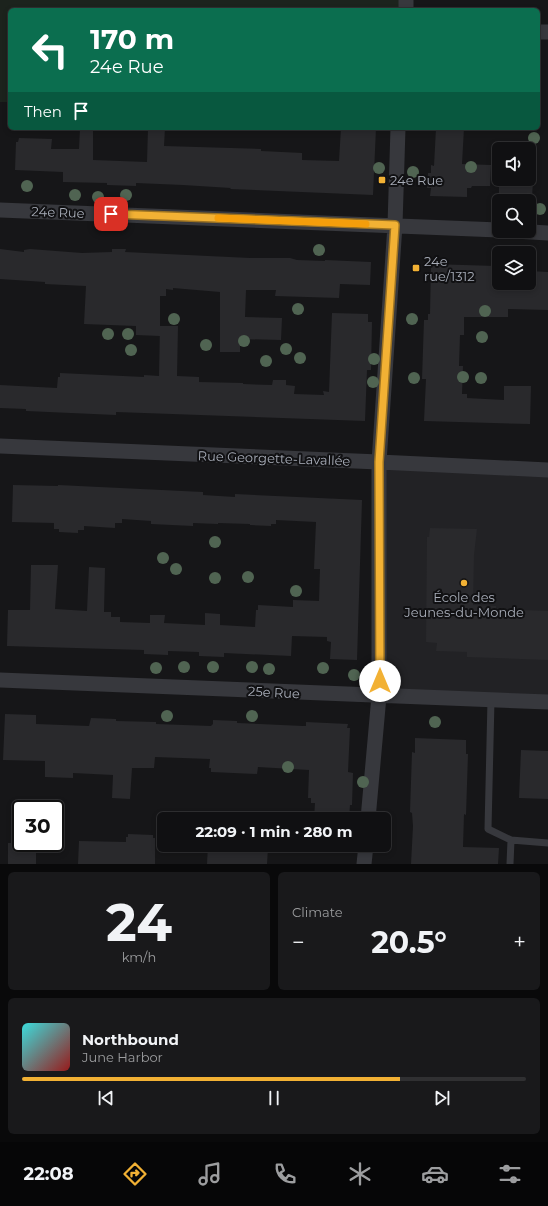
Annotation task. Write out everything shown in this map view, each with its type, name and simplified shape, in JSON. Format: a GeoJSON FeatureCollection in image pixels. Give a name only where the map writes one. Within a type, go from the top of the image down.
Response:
{"type":"FeatureCollection","features":[{"type":"Feature","properties":{"kind":"street"},"geometry":{"type":"LineString","coordinates":[[369,812],[380,696],[379,462],[395,225],[398,130]]}},
{"type":"Feature","properties":{"kind":"street","name":"24e Rue"},"geometry":{"type":"LineString","coordinates":[[0,210],[492,230]]}},
{"type":"Feature","properties":{"kind":"street"},"geometry":{"type":"LineString","coordinates":[[536,232],[548,233]]}},
{"type":"Feature","properties":{"kind":"street","name":"Rue Georgette-Lavallée"},"geometry":{"type":"LineString","coordinates":[[0,446],[548,470]]}},
{"type":"Feature","properties":{"kind":"street","name":"25e Rue"},"geometry":{"type":"LineString","coordinates":[[0,680],[548,702]]}},
{"type":"Feature","properties":{"kind":"street"},"geometry":{"type":"LineString","coordinates":[[364,864],[365,852]]}},
{"type":"Feature","properties":{"kind":"lane"},"geometry":{"type":"LineString","coordinates":[[492,700],[488,829],[511,840],[548,843]]}},
{"type":"Feature","properties":{"kind":"lane"},"geometry":{"type":"LineString","coordinates":[[510,864],[511,840]]}},
{"type":"Feature","properties":{"kind":"shaded area"},"geometry":{"type":"Polygon","coordinates":[[[0,0],[406,0],[406,8],[8,8],[8,102],[0,102],[0,0]]]}},
{"type":"Feature","properties":{"kind":"shaded area","name":"École des Jeunes-du-Monde"},"geometry":{"type":"Polygon","coordinates":[[[379,462],[548,470],[548,698],[379,696],[379,462]]]}},
{"type":"Feature","properties":{"kind":"building"},"geometry":{"type":"Polygon","coordinates":[[[80,130],[93,130],[93,160],[147,162],[148,130],[165,130],[164,146],[261,149],[261,151],[302,153],[302,160],[339,161],[341,130],[376,130],[373,195],[230,189],[231,188],[136,183],[136,186],[107,185],[107,183],[63,182],[63,172],[15,170],[16,142],[18,142],[19,138],[52,139],[51,149],[79,149],[80,130]]]}},
{"type":"Feature","properties":{"kind":"building"},"geometry":{"type":"Polygon","coordinates":[[[436,130],[464,130],[462,164],[491,165],[490,186],[472,186],[471,188],[467,188],[467,197],[430,196],[431,188],[427,188],[428,173],[431,173],[431,165],[434,166],[436,130]]]}},
{"type":"Feature","properties":{"kind":"building"},"geometry":{"type":"Polygon","coordinates":[[[499,186],[533,186],[532,194],[499,194],[499,186]]]}},
{"type":"Feature","properties":{"kind":"building"},"geometry":{"type":"Polygon","coordinates":[[[0,249],[24,252],[24,250],[30,249],[82,253],[112,252],[112,249],[126,249],[125,252],[371,262],[370,285],[340,284],[339,298],[275,296],[276,290],[246,290],[245,317],[282,318],[281,340],[240,339],[240,352],[220,352],[220,292],[173,288],[173,290],[166,289],[166,296],[160,296],[160,336],[136,335],[136,326],[84,324],[86,286],[45,284],[45,282],[0,279],[0,249]]]}},
{"type":"Feature","properties":{"kind":"building"},"geometry":{"type":"Polygon","coordinates":[[[431,264],[492,266],[492,290],[536,290],[536,271],[548,272],[548,310],[508,309],[508,317],[464,317],[464,335],[460,335],[459,366],[463,366],[462,394],[467,394],[467,398],[504,400],[504,386],[531,386],[530,424],[424,421],[426,379],[422,379],[424,320],[428,320],[428,314],[430,314],[431,264]]]}},
{"type":"Feature","properties":{"kind":"building"},"geometry":{"type":"Polygon","coordinates":[[[332,313],[368,314],[368,322],[372,322],[371,370],[367,370],[365,421],[116,412],[116,415],[26,411],[26,409],[0,408],[0,385],[57,388],[60,373],[144,377],[144,375],[159,376],[160,326],[178,326],[177,376],[199,377],[199,382],[243,384],[272,385],[273,380],[286,380],[286,385],[295,386],[294,394],[324,395],[323,391],[329,392],[332,313]]]}},
{"type":"Feature","properties":{"kind":"building"},"geometry":{"type":"Polygon","coordinates":[[[13,485],[58,485],[203,492],[203,495],[235,497],[235,494],[362,500],[357,660],[330,659],[331,642],[327,641],[327,637],[292,636],[291,656],[224,653],[224,657],[199,656],[199,652],[168,651],[168,655],[144,654],[144,650],[7,646],[8,610],[30,610],[31,565],[58,565],[55,609],[87,611],[89,567],[105,568],[104,612],[111,612],[111,617],[120,617],[120,622],[150,623],[150,615],[165,615],[164,623],[205,625],[205,613],[220,614],[220,625],[255,627],[256,610],[258,610],[258,605],[293,607],[293,600],[319,601],[320,569],[314,569],[316,522],[276,520],[276,524],[271,524],[271,526],[193,523],[193,526],[151,524],[151,521],[122,519],[122,523],[115,523],[115,528],[84,526],[84,530],[78,530],[78,533],[59,532],[59,529],[54,529],[54,523],[12,522],[13,485]]]}},
{"type":"Feature","properties":{"kind":"building"},"geometry":{"type":"Polygon","coordinates":[[[430,528],[477,529],[474,555],[473,605],[496,606],[496,609],[548,611],[548,660],[467,657],[467,652],[436,651],[437,643],[426,642],[427,537],[429,537],[430,528]]]}},
{"type":"Feature","properties":{"kind":"building"},"geometry":{"type":"Polygon","coordinates":[[[5,714],[36,715],[36,724],[89,726],[91,718],[116,719],[116,721],[156,722],[156,724],[211,726],[213,724],[213,720],[237,721],[237,723],[303,726],[306,726],[306,722],[348,724],[347,728],[350,728],[348,772],[353,773],[352,805],[350,805],[350,812],[314,812],[315,803],[311,803],[311,798],[308,798],[309,770],[258,767],[257,774],[211,772],[211,768],[209,768],[210,759],[155,757],[154,768],[132,768],[130,799],[112,798],[113,775],[73,773],[73,778],[45,777],[45,761],[3,760],[5,714]]]}},
{"type":"Feature","properties":{"kind":"building"},"geometry":{"type":"Polygon","coordinates":[[[415,738],[466,740],[466,754],[468,754],[466,815],[464,814],[463,847],[499,848],[498,864],[411,864],[413,826],[412,813],[410,812],[412,752],[415,753],[415,738]]]}},
{"type":"Feature","properties":{"kind":"building"},"geometry":{"type":"Polygon","coordinates":[[[521,750],[548,751],[548,799],[519,798],[521,750]]]}},
{"type":"Feature","properties":{"kind":"building"},"geometry":{"type":"Polygon","coordinates":[[[128,834],[153,835],[153,838],[155,838],[155,864],[78,864],[79,841],[126,842],[126,837],[128,837],[128,834]]]}},
{"type":"Feature","properties":{"kind":"building"},"geometry":{"type":"Polygon","coordinates":[[[8,843],[12,843],[12,852],[36,852],[36,864],[8,864],[8,843]]]}},
{"type":"Feature","properties":{"kind":"building"},"geometry":{"type":"Polygon","coordinates":[[[208,852],[268,852],[267,864],[207,864],[208,852]]]}},
{"type":"Feature","properties":{"kind":"slow traffic"},"geometry":{"type":"LineString","coordinates":[[218,218],[366,224]]}},
{"type":"Feature","properties":{"kind":"place","name":"24e Rue"},"geometry":{"type":"Point","coordinates":[382,180]}},
{"type":"Feature","properties":{"kind":"place","name":"24e rue/1312"},"geometry":{"type":"Point","coordinates":[416,268]}},
{"type":"Feature","properties":{"kind":"place","name":"École des Jeunes-du-Monde"},"geometry":{"type":"Point","coordinates":[464,583]}},
{"type":"Feature","properties":{"kind":"route"},"geometry":{"type":"LineString","coordinates":[[111,214],[395,225],[379,462],[380,681]]}}]}
